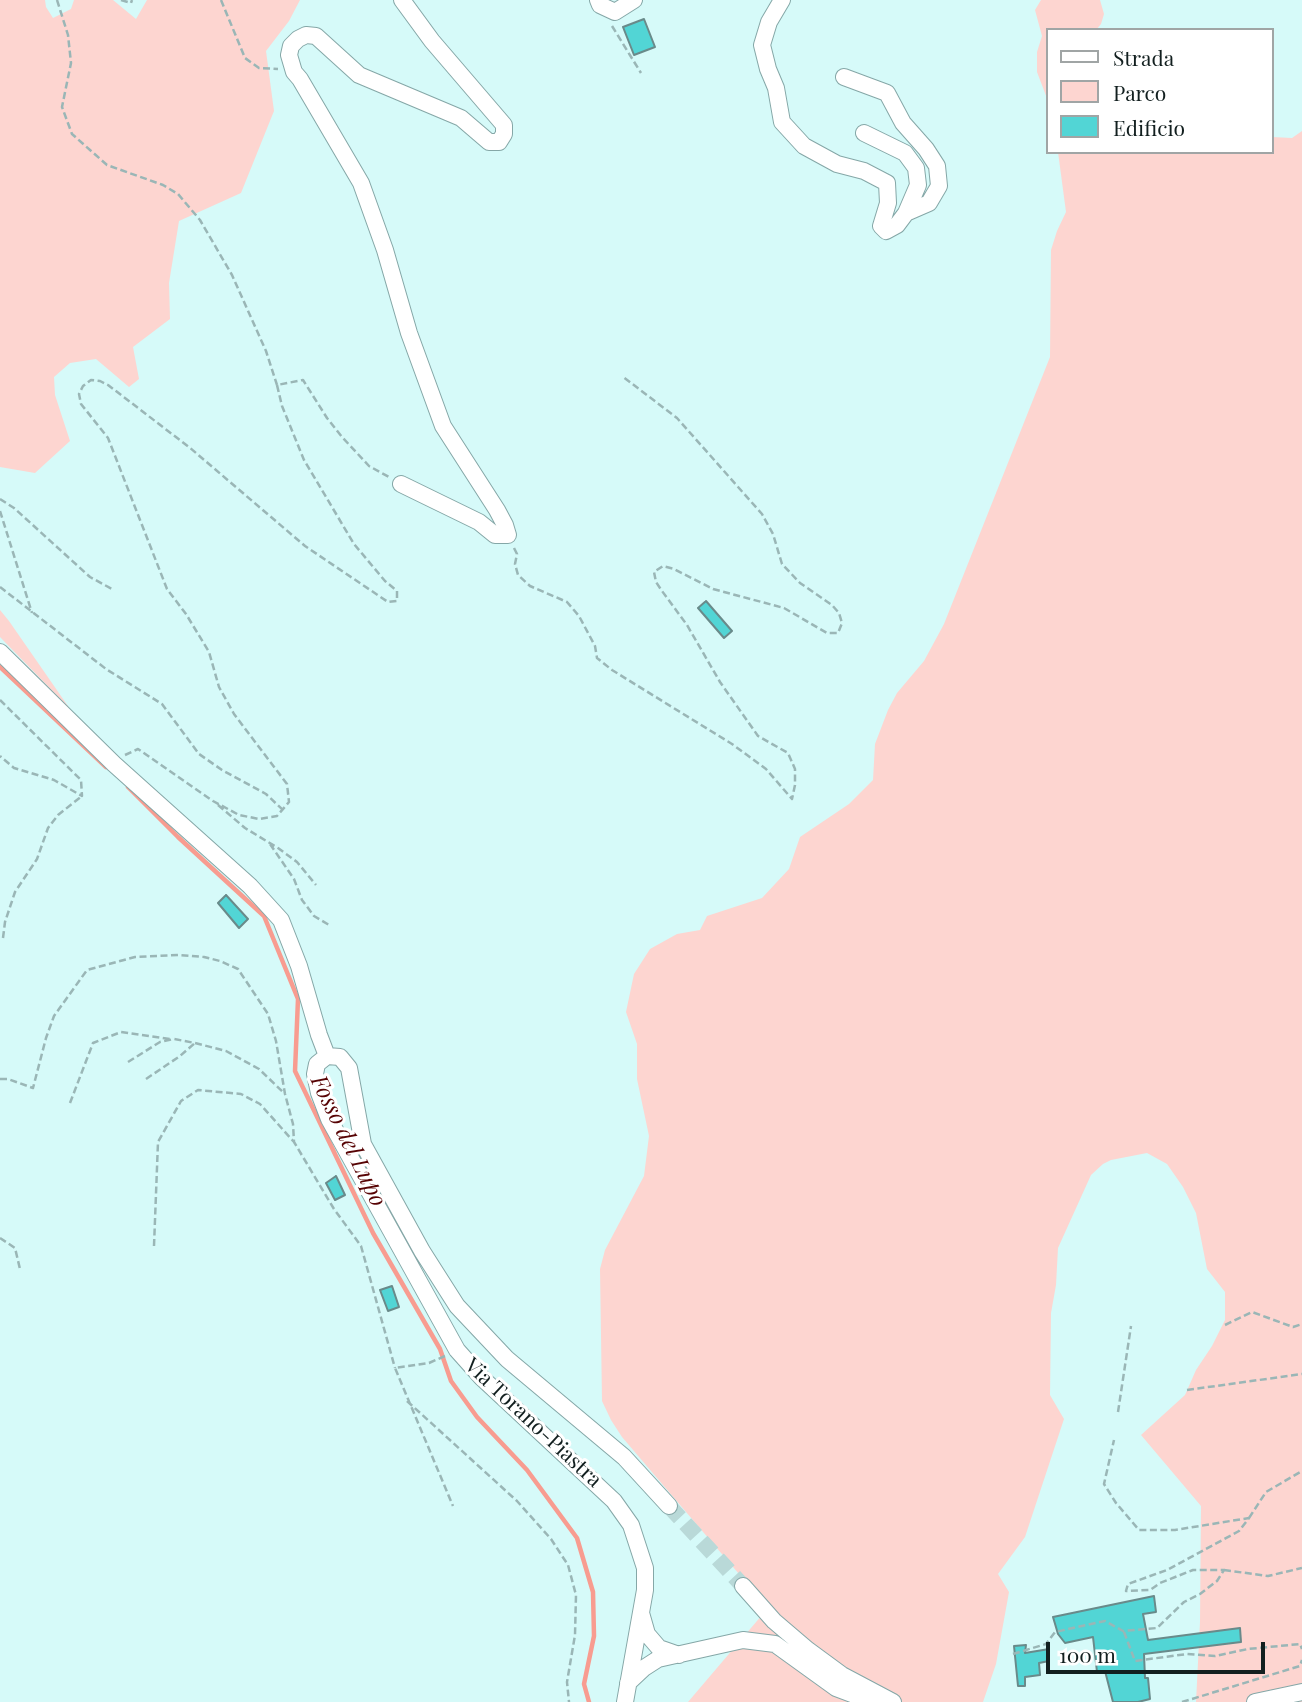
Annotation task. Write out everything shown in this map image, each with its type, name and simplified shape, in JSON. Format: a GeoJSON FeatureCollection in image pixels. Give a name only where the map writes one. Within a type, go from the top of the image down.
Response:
{"type":"FeatureCollection","features":[{"type":"Feature","properties":{"kind":"street"},"geometry":{"type":"LineString","coordinates":[[401,484],[479,522],[495,535],[508,535],[497,510],[443,426],[409,333],[385,250],[360,183],[291,64],[289,55],[291,46],[306,35],[316,36],[359,75],[461,118],[489,142],[499,142],[504,134],[504,125],[440,51],[402,0]]}},
{"type":"Feature","properties":{"kind":"street"},"geometry":{"type":"LineString","coordinates":[[599,2],[615,12],[634,0]]}},
{"type":"Feature","properties":{"kind":"street"},"geometry":{"type":"LineString","coordinates":[[782,0],[769,22],[762,45],[776,88],[782,122],[804,146],[837,164],[864,171],[887,183],[888,203],[881,226],[886,231],[897,225],[906,213],[918,185],[916,168],[905,153],[864,134]]}},
{"type":"Feature","properties":{"kind":"street"},"geometry":{"type":"LineString","coordinates":[[844,77],[887,93],[903,123],[937,166],[939,186],[929,203],[906,213]]}},
{"type":"Feature","properties":{"kind":"street"},"geometry":{"type":"LineString","coordinates":[[0,652],[114,764],[250,886],[281,920],[299,966],[318,1035],[327,1056],[340,1057],[349,1068],[363,1144],[422,1251],[457,1306],[507,1359],[624,1457],[669,1506]]}},
{"type":"Feature","properties":{"kind":"street","name":"Via Torano-Piastra"},"geometry":{"type":"LineString","coordinates":[[327,1056],[317,1064],[315,1074],[319,1093],[330,1119],[457,1350],[482,1378],[614,1501],[631,1525],[645,1568],[645,1590],[625,1702]]}},
{"type":"Feature","properties":{"kind":"street"},"geometry":{"type":"LineString","coordinates":[[743,1586],[774,1620],[839,1681],[893,1702]]}},
{"type":"Feature","properties":{"kind":"street","name":"Via Torano-Piastra"},"geometry":{"type":"LineString","coordinates":[[641,1611],[647,1634],[659,1648],[679,1655]]}},
{"type":"Feature","properties":{"kind":"street"},"geometry":{"type":"LineString","coordinates":[[628,1683],[644,1668],[658,1660],[743,1640],[775,1644],[873,1702]]}},
{"type":"Feature","properties":{"kind":"street"},"geometry":{"type":"LineString","coordinates":[[1255,1702],[1302,1692]]}},
{"type":"Feature","properties":{"kind":"path"},"geometry":{"type":"LineString","coordinates":[[57,0],[68,35],[71,63],[62,107],[72,134],[107,165],[178,194],[200,220],[232,275],[266,351],[282,406],[304,460],[354,544],[385,581],[397,591],[397,601],[388,602],[305,546],[189,447],[108,385],[91,380],[83,386],[79,394],[81,404],[108,438],[167,589],[209,652],[219,687],[234,714],[287,784],[289,802],[277,817],[259,819],[239,815],[213,801]]}},
{"type":"Feature","properties":{"kind":"path"},"geometry":{"type":"LineString","coordinates":[[121,0],[131,3],[132,0]]}},
{"type":"Feature","properties":{"kind":"path"},"geometry":{"type":"LineString","coordinates":[[221,0],[245,58],[259,68],[276,70],[291,64]]}},
{"type":"Feature","properties":{"kind":"path"},"geometry":{"type":"LineString","coordinates":[[599,2],[621,44],[641,73]]}},
{"type":"Feature","properties":{"kind":"path"},"geometry":{"type":"LineString","coordinates":[[508,535],[517,554],[515,564],[519,575],[530,586],[567,602],[579,616],[595,646],[597,658],[732,744],[766,769],[792,799],[795,769],[789,753],[758,736],[720,682],[687,625],[656,582],[654,572],[663,566],[674,569],[713,589],[784,608],[827,632],[838,633],[842,623],[839,613],[800,583],[782,564],[773,534],[762,514],[677,418],[622,376]]}},
{"type":"Feature","properties":{"kind":"path"},"geometry":{"type":"LineString","coordinates":[[276,384],[303,380],[327,418],[369,466],[401,484]]}},
{"type":"Feature","properties":{"kind":"path"},"geometry":{"type":"LineString","coordinates":[[0,499],[14,508],[90,577],[112,589]]}},
{"type":"Feature","properties":{"kind":"path"},"geometry":{"type":"LineString","coordinates":[[0,511],[32,614]]}},
{"type":"Feature","properties":{"kind":"path"},"geometry":{"type":"LineString","coordinates":[[0,587],[106,670],[162,704],[199,754],[265,794],[284,810]]}},
{"type":"Feature","properties":{"kind":"path"},"geometry":{"type":"LineString","coordinates":[[0,700],[81,780],[82,796]]}},
{"type":"Feature","properties":{"kind":"path"},"geometry":{"type":"LineString","coordinates":[[114,764],[126,754],[138,749],[213,801],[244,828],[297,862],[316,886]]}},
{"type":"Feature","properties":{"kind":"path"},"geometry":{"type":"LineString","coordinates":[[0,756],[14,768],[54,780],[82,796]]}},
{"type":"Feature","properties":{"kind":"path"},"geometry":{"type":"LineString","coordinates":[[3,937],[15,892],[37,859],[48,828],[58,815],[82,796]]}},
{"type":"Feature","properties":{"kind":"path"},"geometry":{"type":"LineString","coordinates":[[268,842],[294,879],[302,900],[314,916],[329,925]]}},
{"type":"Feature","properties":{"kind":"path"},"geometry":{"type":"LineString","coordinates":[[0,1079],[8,1079],[33,1088],[54,1016],[87,970],[135,957],[178,955],[212,959],[238,969],[268,1014],[293,1124],[294,1142]]}},
{"type":"Feature","properties":{"kind":"path"},"geometry":{"type":"LineString","coordinates":[[71,1103],[93,1043],[121,1032],[174,1039],[226,1051],[259,1069],[285,1094]]}},
{"type":"Feature","properties":{"kind":"path"},"geometry":{"type":"LineString","coordinates":[[128,1062],[160,1042],[174,1039]]}},
{"type":"Feature","properties":{"kind":"path"},"geometry":{"type":"LineString","coordinates":[[146,1079],[195,1043]]}},
{"type":"Feature","properties":{"kind":"path"},"geometry":{"type":"LineString","coordinates":[[154,1246],[158,1142],[181,1101],[198,1090],[241,1094],[260,1104],[294,1142],[334,1209],[361,1246],[395,1368],[453,1506]]}},
{"type":"Feature","properties":{"kind":"path"},"geometry":{"type":"LineString","coordinates":[[0,1238],[15,1248],[20,1269]]}},
{"type":"Feature","properties":{"kind":"path"},"geometry":{"type":"LineString","coordinates":[[1225,1325],[1252,1312],[1293,1327],[1302,1324]]}},
{"type":"Feature","properties":{"kind":"path"},"geometry":{"type":"LineString","coordinates":[[1118,1412],[1131,1326]]}},
{"type":"Feature","properties":{"kind":"path"},"geometry":{"type":"LineString","coordinates":[[395,1368],[435,1360]]}},
{"type":"Feature","properties":{"kind":"path"},"geometry":{"type":"LineString","coordinates":[[1187,1390],[1302,1374]]}},
{"type":"Feature","properties":{"kind":"path"},"geometry":{"type":"LineString","coordinates":[[407,1401],[517,1501],[551,1539],[568,1565],[576,1595],[575,1635],[567,1682],[569,1702]]}},
{"type":"Feature","properties":{"kind":"path"},"geometry":{"type":"LineString","coordinates":[[1114,1440],[1104,1484],[1139,1530],[1175,1530],[1249,1518]]}},
{"type":"Feature","properties":{"kind":"path"},"geometry":{"type":"LineString","coordinates":[[1302,1471],[1266,1492],[1239,1531],[1167,1570],[1128,1584],[1126,1591],[1150,1590],[1160,1583],[1193,1570],[1224,1570],[1268,1576],[1302,1568]]}},
{"type":"Feature","properties":{"kind":"path"},"geometry":{"type":"LineString","coordinates":[[1013,1654],[1046,1644],[1055,1632],[1105,1621],[1123,1631],[1157,1628],[1184,1602],[1217,1581],[1224,1570]]}},
{"type":"Feature","properties":{"kind":"path"},"geometry":{"type":"LineString","coordinates":[[1123,1631],[1135,1661],[1187,1654],[1215,1656],[1248,1648],[1300,1644],[1302,1649]]}},
{"type":"Feature","properties":{"kind":"path"},"geometry":{"type":"LineString","coordinates":[[1182,1702],[1300,1666],[1302,1660]]}},
{"type":"Feature","properties":{"kind":"green space"},"geometry":{"type":"Polygon","coordinates":[[[0,0],[45,0],[53,18],[71,9],[74,0],[113,0],[136,19],[147,0],[300,0],[289,21],[266,51],[274,111],[241,193],[179,221],[169,283],[170,319],[133,347],[139,379],[129,387],[96,359],[70,363],[54,377],[55,395],[70,441],[35,473],[0,467],[0,0]]]}},
{"type":"Feature","properties":{"kind":"green space"},"geometry":{"type":"Polygon","coordinates":[[[1041,0],[1100,0],[1104,14],[1098,28],[1046,28],[1046,96],[1037,72],[1037,52],[1042,36],[1035,10],[1041,0]]]}},
{"type":"Feature","properties":{"kind":"green space"},"geometry":{"type":"Polygon","coordinates":[[[1302,131],[1302,1702],[1196,1702],[1201,1506],[1141,1435],[1185,1395],[1225,1320],[1225,1292],[1207,1269],[1196,1213],[1183,1187],[1167,1164],[1147,1153],[1111,1160],[1091,1175],[1058,1248],[1051,1313],[1050,1395],[1064,1419],[1025,1537],[998,1574],[1009,1592],[996,1664],[983,1702],[688,1702],[768,1608],[622,1437],[602,1401],[600,1269],[605,1250],[644,1176],[649,1136],[637,1079],[637,1044],[626,1012],[634,974],[650,949],[677,934],[700,930],[707,916],[762,898],[789,869],[800,837],[849,804],[873,780],[875,744],[888,710],[897,693],[924,661],[944,624],[1050,357],[1051,250],[1066,212],[1058,154],[1274,154],[1274,137],[1292,138],[1302,131]]]}},
{"type":"Feature","properties":{"kind":"green space"},"geometry":{"type":"Polygon","coordinates":[[[0,610],[9,621],[70,709],[0,637],[0,610]]]}},
{"type":"Feature","properties":{"kind":"building"},"geometry":{"type":"Polygon","coordinates":[[[644,19],[655,47],[634,55],[623,27],[644,19]]]}},
{"type":"Feature","properties":{"kind":"building"},"geometry":{"type":"Polygon","coordinates":[[[706,601],[732,631],[724,638],[698,608],[706,601]]]}},
{"type":"Feature","properties":{"kind":"building"},"geometry":{"type":"Polygon","coordinates":[[[226,895],[248,919],[239,928],[218,903],[226,895]]]}},
{"type":"Feature","properties":{"kind":"building"},"geometry":{"type":"Polygon","coordinates":[[[336,1176],[345,1195],[335,1200],[326,1183],[336,1176]]]}},
{"type":"Feature","properties":{"kind":"building"},"geometry":{"type":"Polygon","coordinates":[[[392,1286],[399,1307],[388,1311],[380,1290],[392,1286]]]}},
{"type":"Feature","properties":{"kind":"building"},"geometry":{"type":"Polygon","coordinates":[[[1154,1596],[1156,1612],[1143,1614],[1148,1640],[1240,1628],[1241,1642],[1144,1654],[1145,1678],[1148,1678],[1150,1699],[1113,1702],[1105,1671],[1097,1672],[1093,1637],[1065,1643],[1058,1634],[1053,1617],[1154,1596]]]}},
{"type":"Feature","properties":{"kind":"building"},"geometry":{"type":"Polygon","coordinates":[[[1026,1645],[1025,1653],[1049,1649],[1049,1661],[1039,1663],[1040,1675],[1025,1677],[1025,1686],[1018,1686],[1014,1646],[1026,1645]]]}},
{"type":"Feature","properties":{"kind":"waterway","name":"Fosso del Lupo"},"geometry":{"type":"LineString","coordinates":[[0,667],[106,767]]}},
{"type":"Feature","properties":{"kind":"waterway","name":"Fosso del Lupo"},"geometry":{"type":"LineString","coordinates":[[128,787],[264,916],[298,999],[295,1071],[373,1233],[440,1349],[451,1381],[477,1417],[527,1470],[577,1538],[593,1592],[594,1636],[584,1684],[589,1702]]}},
{"type":"Feature","properties":{"kind":"tunnel"},"geometry":{"type":"LineString","coordinates":[[669,1506],[743,1586]]}}]}
